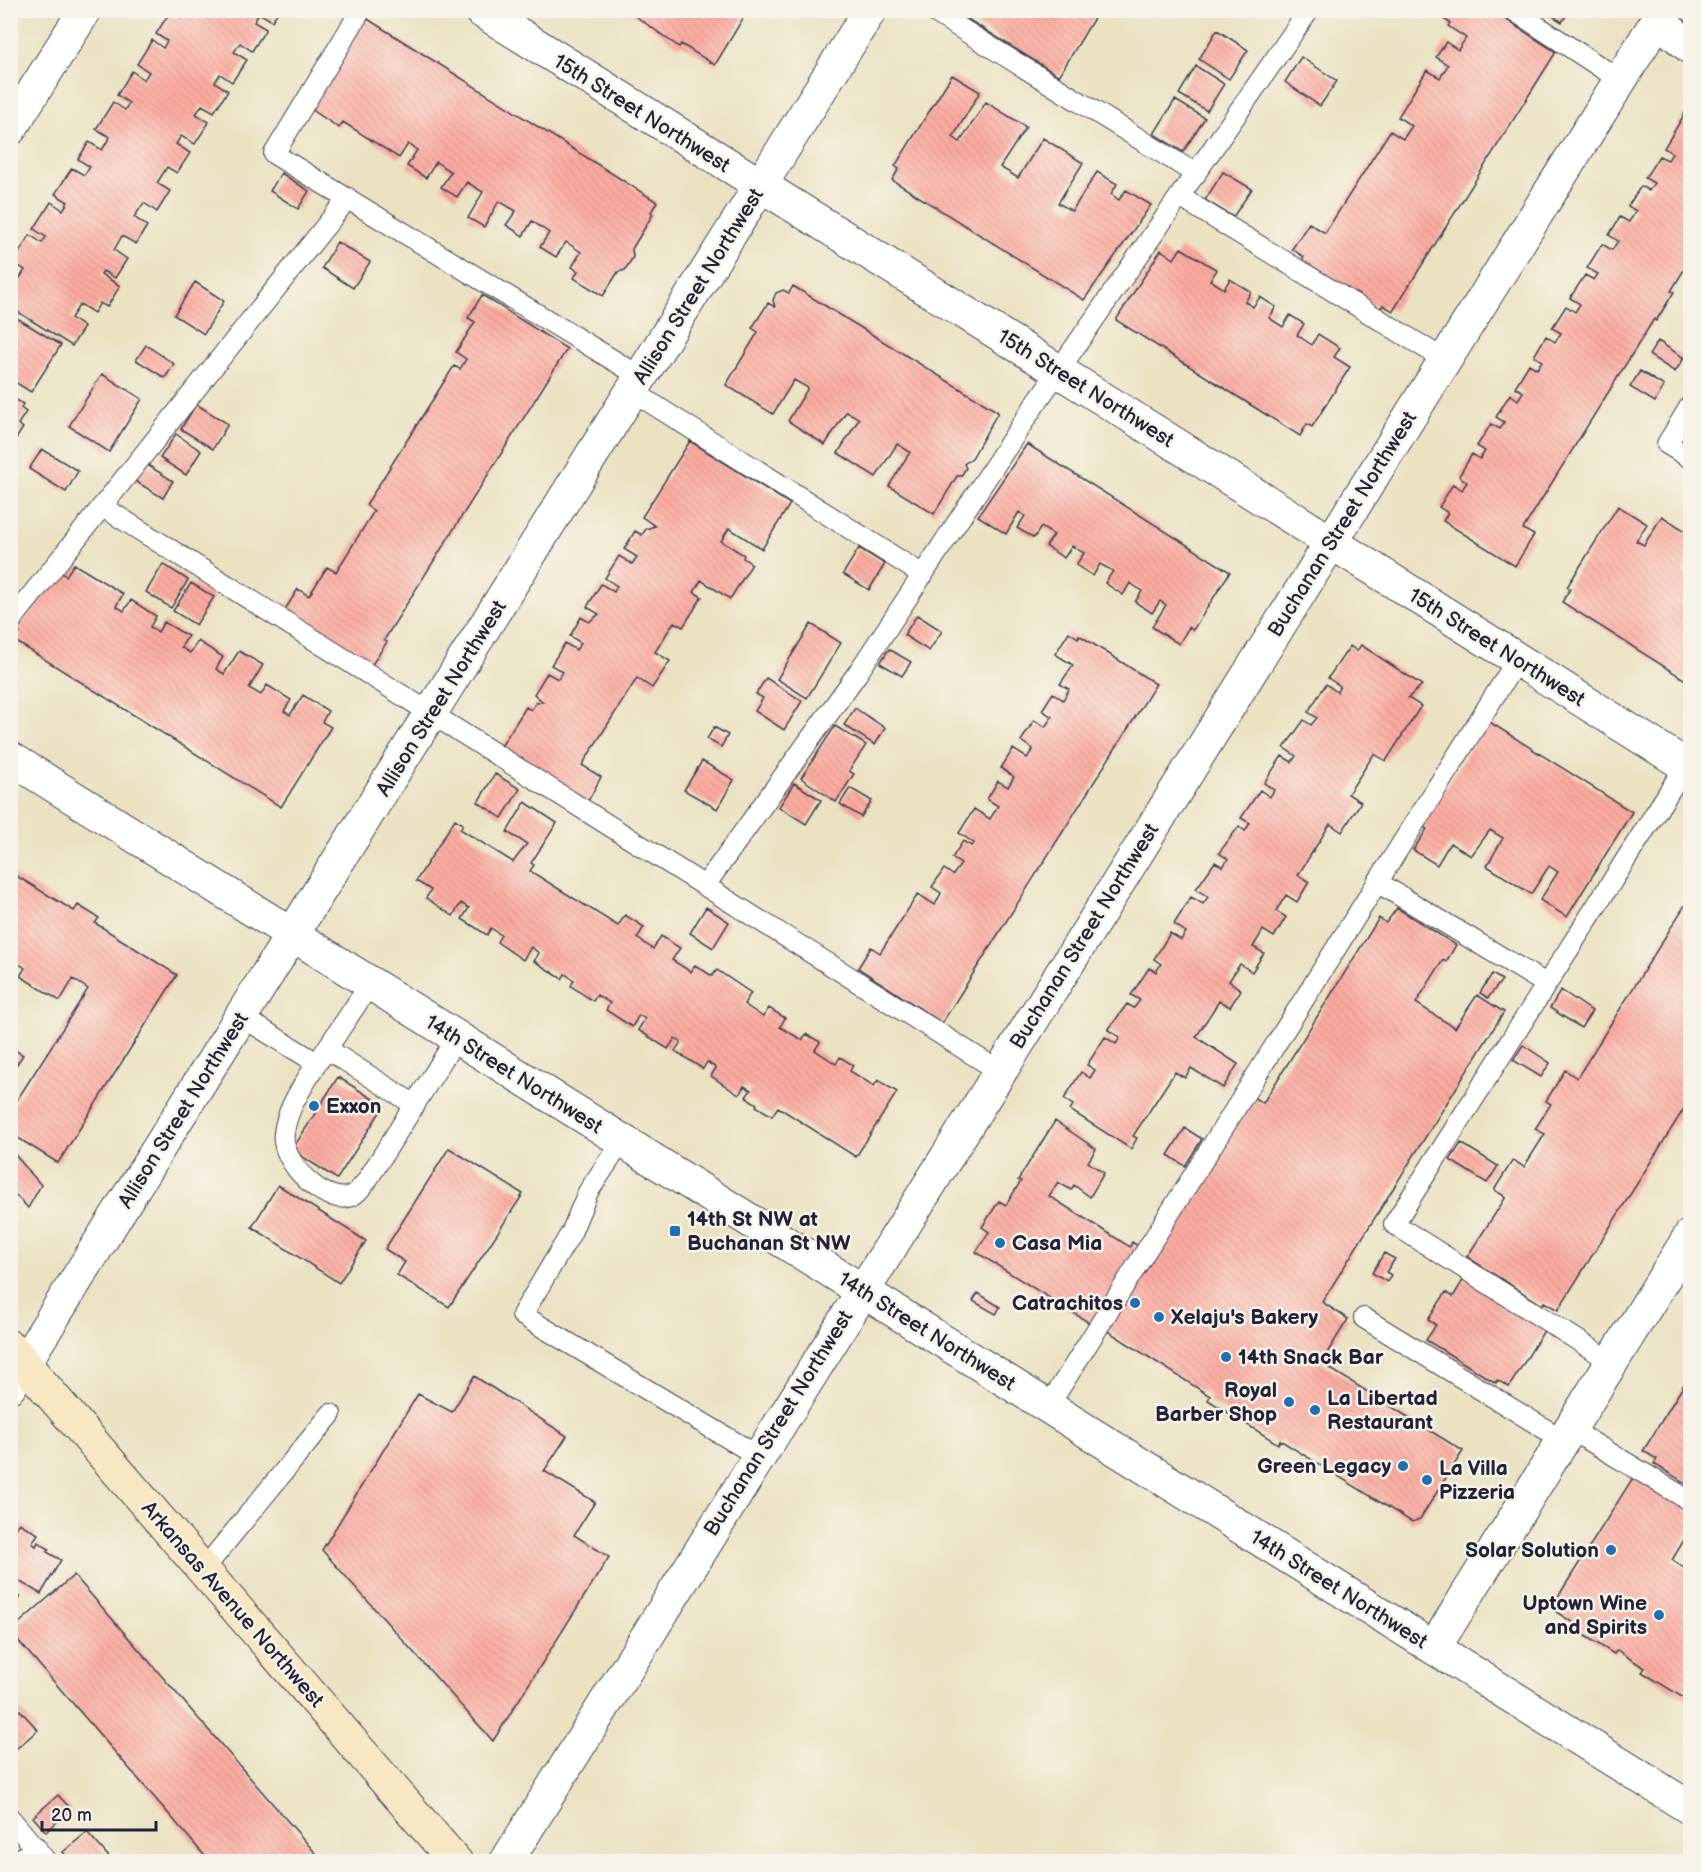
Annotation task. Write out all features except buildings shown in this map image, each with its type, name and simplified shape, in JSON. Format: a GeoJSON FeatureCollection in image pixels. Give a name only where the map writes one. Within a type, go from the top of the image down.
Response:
{"type":"FeatureCollection","features":[{"type":"Feature","properties":{"kind":"main road","name":"Arkansas Avenue Northwest"},"geometry":{"type":"LineString","coordinates":[[15,1365],[203,1570],[456,1862]]}},
{"type":"Feature","properties":{"kind":"street"},"geometry":{"type":"LineString","coordinates":[[10,129],[85,10]]}},
{"type":"Feature","properties":{"kind":"street","name":"15th Street Northwest"},"geometry":{"type":"LineString","coordinates":[[480,10],[1688,767]]}},
{"type":"Feature","properties":{"kind":"street","name":"Allison Street Northwest"},"geometry":{"type":"LineString","coordinates":[[15,1365],[242,1017],[870,10]]}},
{"type":"Feature","properties":{"kind":"street"},"geometry":{"type":"LineString","coordinates":[[1661,15],[1690,47]]}},
{"type":"Feature","properties":{"kind":"street","name":"Buchanan Street Northwest"},"geometry":{"type":"LineString","coordinates":[[506,1862],[861,1290],[1661,15]]}},
{"type":"Feature","properties":{"kind":"street","name":"14th Street Northwest"},"geometry":{"type":"LineString","coordinates":[[10,758],[1690,1808]]}},
{"type":"Feature","properties":{"kind":"street"},"geometry":{"type":"LineString","coordinates":[[1434,1648],[1690,1236]]}},
{"type":"Feature","properties":{"kind":"lane"},"geometry":{"type":"LineString","coordinates":[[361,10],[274,154],[348,198],[636,384],[922,575]]}},
{"type":"Feature","properties":{"kind":"lane"},"geometry":{"type":"LineString","coordinates":[[931,10],[1196,174]]}},
{"type":"Feature","properties":{"kind":"lane"},"geometry":{"type":"LineString","coordinates":[[706,884],[830,713],[1059,371],[1309,10]]}},
{"type":"Feature","properties":{"kind":"lane"},"geometry":{"type":"LineString","coordinates":[[1513,10],[1620,80]]}},
{"type":"Feature","properties":{"kind":"lane"},"geometry":{"type":"LineString","coordinates":[[1180,197],[1445,360]]}},
{"type":"Feature","properties":{"kind":"lane"},"geometry":{"type":"LineString","coordinates":[[10,622],[348,198]]}},
{"type":"Feature","properties":{"kind":"lane"},"geometry":{"type":"LineString","coordinates":[[1690,406],[1667,444],[1690,458]]}},
{"type":"Feature","properties":{"kind":"lane"},"geometry":{"type":"LineString","coordinates":[[103,507],[706,884],[999,1071]]}},
{"type":"Feature","properties":{"kind":"lane"},"geometry":{"type":"LineString","coordinates":[[1048,1407],[1517,660]]}},
{"type":"Feature","properties":{"kind":"lane"},"geometry":{"type":"LineString","coordinates":[[1612,1362],[1394,1224],[1546,984],[1688,767]]}},
{"type":"Feature","properties":{"kind":"lane"},"geometry":{"type":"LineString","coordinates":[[1377,882],[1546,984]]}},
{"type":"Feature","properties":{"kind":"lane"},"geometry":{"type":"LineString","coordinates":[[370,984],[291,1106],[283,1134],[285,1153],[296,1171],[317,1188],[333,1195],[353,1195],[366,1182],[457,1037]]}},
{"type":"Feature","properties":{"kind":"lane"},"geometry":{"type":"LineString","coordinates":[[242,1017],[415,1105]]}},
{"type":"Feature","properties":{"kind":"lane"},"geometry":{"type":"LineString","coordinates":[[622,1141],[588,1192],[571,1233],[522,1315],[758,1456]]}},
{"type":"Feature","properties":{"kind":"lane"},"geometry":{"type":"LineString","coordinates":[[1364,1318],[1567,1435],[1690,1501]]}},
{"type":"Feature","properties":{"kind":"lane"},"geometry":{"type":"LineString","coordinates":[[203,1570],[331,1414]]}},
{"type":"Feature","properties":{"kind":"lane"},"geometry":{"type":"LineString","coordinates":[[10,1818],[42,1854],[17,1862]]}},
{"type":"Feature","properties":{"kind":"place","name":"Exxon"},"geometry":{"type":"Point","coordinates":[314,1106]}},
{"type":"Feature","properties":{"kind":"place","name":"14th St NW at Buchanan St NW"},"geometry":{"type":"Point","coordinates":[675,1231]}},
{"type":"Feature","properties":{"kind":"place","name":"Casa Mia"},"geometry":{"type":"Point","coordinates":[1000,1243]}},
{"type":"Feature","properties":{"kind":"place","name":"Catrachitos"},"geometry":{"type":"Point","coordinates":[1135,1303]}},
{"type":"Feature","properties":{"kind":"place","name":"Xelaju's Bakery"},"geometry":{"type":"Point","coordinates":[1159,1317]}},
{"type":"Feature","properties":{"kind":"place","name":"14th Snack Bar"},"geometry":{"type":"Point","coordinates":[1226,1357]}},
{"type":"Feature","properties":{"kind":"place","name":"Royal Barber Shop"},"geometry":{"type":"Point","coordinates":[1289,1402]}},
{"type":"Feature","properties":{"kind":"place","name":"La Libertad Restaurant"},"geometry":{"type":"Point","coordinates":[1315,1410]}},
{"type":"Feature","properties":{"kind":"place","name":"Green Legacy"},"geometry":{"type":"Point","coordinates":[1403,1466]}},
{"type":"Feature","properties":{"kind":"place","name":"La Villa Pizzeria"},"geometry":{"type":"Point","coordinates":[1427,1480]}},
{"type":"Feature","properties":{"kind":"place","name":"Solar Solution"},"geometry":{"type":"Point","coordinates":[1611,1550]}},
{"type":"Feature","properties":{"kind":"place","name":"Uptown Wine and Spirits"},"geometry":{"type":"Point","coordinates":[1659,1615]}}]}
